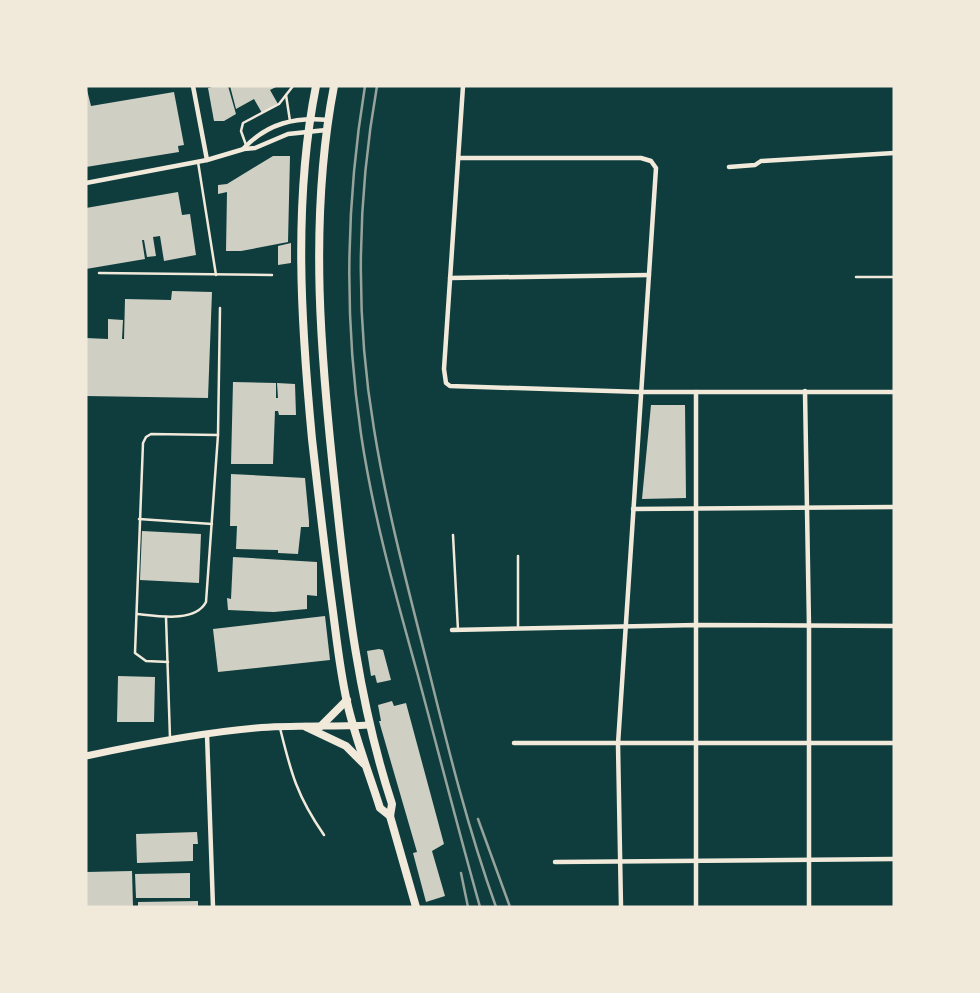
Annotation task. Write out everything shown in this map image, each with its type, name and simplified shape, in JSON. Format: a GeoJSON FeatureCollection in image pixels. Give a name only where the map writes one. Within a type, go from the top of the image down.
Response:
{"type":"FeatureCollection","features":[{"type":"Feature","properties":{"kind":"main road"},"geometry":{"type":"LineString","coordinates":[[316,86],[310,119],[303,219],[305,352],[318,496],[347,700],[380,808],[390,816]]}},
{"type":"Feature","properties":{"kind":"main road"},"geometry":{"type":"LineString","coordinates":[[334,86],[328,120],[320,218],[322,344],[333,469],[348,607],[369,725],[392,804],[390,816],[416,907]]}},
{"type":"Feature","properties":{"kind":"main road"},"geometry":{"type":"LineString","coordinates":[[321,726],[347,700]]}},
{"type":"Feature","properties":{"kind":"main road"},"geometry":{"type":"LineString","coordinates":[[86,756],[207,733],[369,725]]}},
{"type":"Feature","properties":{"kind":"main road"},"geometry":{"type":"LineString","coordinates":[[306,727],[346,746],[368,769]]}},
{"type":"Feature","properties":{"kind":"street"},"geometry":{"type":"LineString","coordinates":[[193,86],[206,160]]}},
{"type":"Feature","properties":{"kind":"street"},"geometry":{"type":"LineString","coordinates":[[463,86],[444,369],[446,383],[456,388],[641,392],[894,392]]}},
{"type":"Feature","properties":{"kind":"street"},"geometry":{"type":"LineString","coordinates":[[86,183],[206,160],[246,147],[268,128],[290,121],[328,120]]}},
{"type":"Feature","properties":{"kind":"street"},"geometry":{"type":"LineString","coordinates":[[246,147],[256,148],[288,135],[327,130]]}},
{"type":"Feature","properties":{"kind":"street"},"geometry":{"type":"LineString","coordinates":[[729,167],[755,165],[761,161],[894,153]]}},
{"type":"Feature","properties":{"kind":"street"},"geometry":{"type":"LineString","coordinates":[[459,158],[642,158],[654,164],[656,175],[618,744],[621,907]]}},
{"type":"Feature","properties":{"kind":"street"},"geometry":{"type":"LineString","coordinates":[[450,278],[649,275]]}},
{"type":"Feature","properties":{"kind":"street"},"geometry":{"type":"LineString","coordinates":[[805,391],[809,626],[809,907]]}},
{"type":"Feature","properties":{"kind":"street"},"geometry":{"type":"LineString","coordinates":[[696,392],[696,907]]}},
{"type":"Feature","properties":{"kind":"street"},"geometry":{"type":"LineString","coordinates":[[633,509],[894,507]]}},
{"type":"Feature","properties":{"kind":"street"},"geometry":{"type":"LineString","coordinates":[[455,630],[697,625],[894,625]]}},
{"type":"Feature","properties":{"kind":"street"},"geometry":{"type":"LineString","coordinates":[[207,733],[213,907]]}},
{"type":"Feature","properties":{"kind":"street"},"geometry":{"type":"LineString","coordinates":[[514,743],[894,743]]}},
{"type":"Feature","properties":{"kind":"street"},"geometry":{"type":"LineString","coordinates":[[555,862],[894,859]]}},
{"type":"Feature","properties":{"kind":"lane"},"geometry":{"type":"LineString","coordinates":[[246,147],[241,129],[243,123],[279,104],[293,86]]}},
{"type":"Feature","properties":{"kind":"lane"},"geometry":{"type":"LineString","coordinates":[[286,95],[290,121]]}},
{"type":"Feature","properties":{"kind":"lane"},"geometry":{"type":"LineString","coordinates":[[198,162],[216,275]]}},
{"type":"Feature","properties":{"kind":"lane"},"geometry":{"type":"LineString","coordinates":[[99,273],[272,275]]}},
{"type":"Feature","properties":{"kind":"lane"},"geometry":{"type":"LineString","coordinates":[[856,277],[894,277]]}},
{"type":"Feature","properties":{"kind":"lane"},"geometry":{"type":"LineString","coordinates":[[136,614],[166,617],[196,613],[202,609],[208,591],[218,435],[220,308]]}},
{"type":"Feature","properties":{"kind":"lane"},"geometry":{"type":"LineString","coordinates":[[168,662],[146,662],[135,653],[143,443],[145,437],[152,434],[218,435]]}},
{"type":"Feature","properties":{"kind":"lane"},"geometry":{"type":"LineString","coordinates":[[139,519],[212,524]]}},
{"type":"Feature","properties":{"kind":"lane"},"geometry":{"type":"LineString","coordinates":[[453,535],[455,630]]}},
{"type":"Feature","properties":{"kind":"lane"},"geometry":{"type":"LineString","coordinates":[[518,556],[518,629]]}},
{"type":"Feature","properties":{"kind":"lane"},"geometry":{"type":"LineString","coordinates":[[166,617],[170,738]]}},
{"type":"Feature","properties":{"kind":"lane"},"geometry":{"type":"LineString","coordinates":[[280,728],[297,791],[324,835]]}},
{"type":"Feature","properties":{"kind":"building"},"geometry":{"type":"Polygon","coordinates":[[[86,86],[91,106],[174,92],[184,145],[178,146],[179,152],[86,167],[86,86]]]}},
{"type":"Feature","properties":{"kind":"building"},"geometry":{"type":"Polygon","coordinates":[[[228,86],[236,114],[224,121],[214,121],[208,88],[228,86]]]}},
{"type":"Feature","properties":{"kind":"building"},"geometry":{"type":"Polygon","coordinates":[[[230,86],[278,86],[270,90],[278,104],[262,113],[254,99],[236,109],[230,86]]]}},
{"type":"Feature","properties":{"kind":"building"},"geometry":{"type":"Polygon","coordinates":[[[273,156],[290,156],[288,242],[241,251],[226,251],[227,192],[218,194],[218,185],[227,184],[273,156]]]}},
{"type":"Feature","properties":{"kind":"building"},"geometry":{"type":"Polygon","coordinates":[[[178,192],[182,215],[190,214],[196,255],[164,261],[160,236],[153,237],[156,256],[147,257],[142,240],[145,259],[86,269],[86,208],[178,192]]]}},
{"type":"Feature","properties":{"kind":"building"},"geometry":{"type":"Polygon","coordinates":[[[291,243],[291,263],[278,265],[278,246],[291,243]]]}},
{"type":"Feature","properties":{"kind":"building"},"geometry":{"type":"Polygon","coordinates":[[[172,291],[212,292],[208,398],[86,396],[86,338],[108,339],[108,319],[123,320],[124,339],[125,299],[171,300],[172,291]]]}},
{"type":"Feature","properties":{"kind":"building"},"geometry":{"type":"Polygon","coordinates":[[[233,382],[276,383],[276,398],[277,383],[295,384],[296,415],[279,415],[278,411],[275,411],[273,464],[231,464],[233,382]]]}},
{"type":"Feature","properties":{"kind":"building"},"geometry":{"type":"Polygon","coordinates":[[[651,405],[685,405],[686,498],[642,499],[651,405]]]}},
{"type":"Feature","properties":{"kind":"building"},"geometry":{"type":"Polygon","coordinates":[[[231,474],[305,478],[309,527],[301,527],[298,554],[278,553],[278,550],[236,549],[237,526],[230,526],[231,474]]]}},
{"type":"Feature","properties":{"kind":"building"},"geometry":{"type":"Polygon","coordinates":[[[142,531],[201,534],[199,583],[140,580],[142,531]]]}},
{"type":"Feature","properties":{"kind":"building"},"geometry":{"type":"Polygon","coordinates":[[[233,557],[317,562],[317,596],[307,595],[307,609],[274,612],[228,610],[227,598],[231,599],[233,557]]]}},
{"type":"Feature","properties":{"kind":"building"},"geometry":{"type":"Polygon","coordinates":[[[325,616],[330,660],[218,672],[213,629],[325,616]]]}},
{"type":"Feature","properties":{"kind":"building"},"geometry":{"type":"Polygon","coordinates":[[[383,650],[391,680],[377,683],[375,675],[371,676],[367,651],[383,650]]]}},
{"type":"Feature","properties":{"kind":"building"},"geometry":{"type":"Polygon","coordinates":[[[118,676],[155,677],[154,722],[117,722],[118,676]]]}},
{"type":"Feature","properties":{"kind":"building"},"geometry":{"type":"Polygon","coordinates":[[[392,701],[394,706],[406,703],[444,844],[432,851],[445,896],[426,902],[413,853],[417,852],[379,721],[378,705],[392,701]]]}},
{"type":"Feature","properties":{"kind":"building"},"geometry":{"type":"Polygon","coordinates":[[[197,832],[198,844],[193,844],[193,861],[137,863],[136,834],[197,832]]]}},
{"type":"Feature","properties":{"kind":"building"},"geometry":{"type":"Polygon","coordinates":[[[132,871],[133,907],[86,907],[86,872],[132,871]]]}},
{"type":"Feature","properties":{"kind":"building"},"geometry":{"type":"Polygon","coordinates":[[[190,873],[190,898],[136,898],[135,874],[190,873]]]}},
{"type":"Feature","properties":{"kind":"building"},"geometry":{"type":"Polygon","coordinates":[[[198,901],[198,907],[138,907],[138,902],[198,901]]]}},
{"type":"Feature","properties":{"kind":"railway"},"geometry":{"type":"LineString","coordinates":[[365,86],[354,173],[350,260],[352,347],[361,434],[385,554],[480,907]]}},
{"type":"Feature","properties":{"kind":"railway"},"geometry":{"type":"LineString","coordinates":[[377,86],[365,171],[361,258],[364,344],[374,429],[406,578],[459,788],[496,907]]}},
{"type":"Feature","properties":{"kind":"railway"},"geometry":{"type":"LineString","coordinates":[[478,819],[510,907]]}},
{"type":"Feature","properties":{"kind":"railway"},"geometry":{"type":"LineString","coordinates":[[461,873],[468,907]]}}]}
